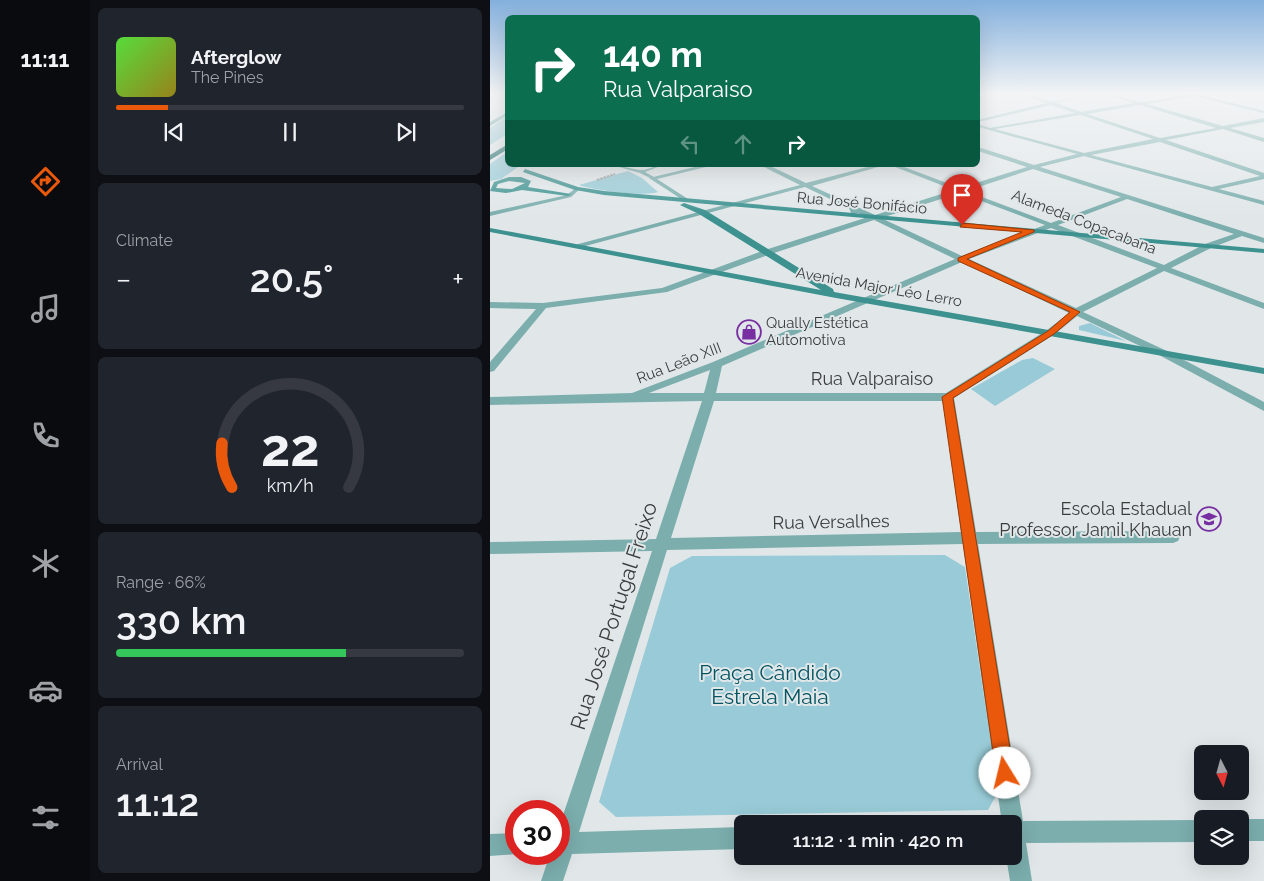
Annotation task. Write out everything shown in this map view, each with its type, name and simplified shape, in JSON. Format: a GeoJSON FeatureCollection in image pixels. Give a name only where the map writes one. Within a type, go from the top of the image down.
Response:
{"type":"FeatureCollection","features":[{"type":"Feature","properties":{"kind":"highway"},"geometry":{"type":"LineString","coordinates":[[490,150],[505,141]]}},
{"type":"Feature","properties":{"kind":"highway"},"geometry":{"type":"LineString","coordinates":[[490,158],[505,148]]}},
{"type":"Feature","properties":{"kind":"street"},"geometry":{"type":"LineString","coordinates":[[1011,134],[1264,203]]}},
{"type":"Feature","properties":{"kind":"street"},"geometry":{"type":"LineString","coordinates":[[1142,134],[1264,176]]}},
{"type":"Feature","properties":{"kind":"street"},"geometry":{"type":"LineString","coordinates":[[490,306],[543,306],[664,290],[768,252],[1033,167],[1086,154],[1190,134]]}},
{"type":"Feature","properties":{"kind":"street"},"geometry":{"type":"LineString","coordinates":[[1244,134],[1264,140]]}},
{"type":"Feature","properties":{"kind":"street"},"geometry":{"type":"LineString","coordinates":[[980,150],[1264,241]]}},
{"type":"Feature","properties":{"kind":"street"},"geometry":{"type":"LineString","coordinates":[[522,188],[529,184],[526,180],[526,167]]}},
{"type":"Feature","properties":{"kind":"street"},"geometry":{"type":"LineString","coordinates":[[500,191],[492,189],[491,185],[526,167]]}},
{"type":"Feature","properties":{"kind":"street","name":"Rua José Bonifácio"},"geometry":{"type":"LineString","coordinates":[[526,167],[574,192],[690,205],[836,295]]}},
{"type":"Feature","properties":{"kind":"street"},"geometry":{"type":"LineString","coordinates":[[652,178],[702,167]]}},
{"type":"Feature","properties":{"kind":"street"},"geometry":{"type":"LineString","coordinates":[[767,167],[1163,353],[1264,407]]}},
{"type":"Feature","properties":{"kind":"street"},"geometry":{"type":"LineString","coordinates":[[575,246],[874,167]]}},
{"type":"Feature","properties":{"kind":"street","name":"Alameda Copacabana"},"geometry":{"type":"LineString","coordinates":[[898,167],[1053,224],[1264,306]]}},
{"type":"Feature","properties":{"kind":"street"},"geometry":{"type":"LineString","coordinates":[[1212,189],[1264,176]]}},
{"type":"Feature","properties":{"kind":"street"},"geometry":{"type":"LineString","coordinates":[[652,178],[686,200]]}},
{"type":"Feature","properties":{"kind":"street","name":"Rua José Bonifácio"},"geometry":{"type":"LineString","coordinates":[[504,180],[549,180]]}},
{"type":"Feature","properties":{"kind":"street","name":"Rua José Bonifácio"},"geometry":{"type":"LineString","coordinates":[[500,191],[522,188],[645,196],[875,218],[1264,251]]}},
{"type":"Feature","properties":{"kind":"street"},"geometry":{"type":"LineString","coordinates":[[645,196],[664,194],[670,190]]}},
{"type":"Feature","properties":{"kind":"street"},"geometry":{"type":"LineString","coordinates":[[490,198],[500,191]]}},
{"type":"Feature","properties":{"kind":"street"},"geometry":{"type":"LineString","coordinates":[[490,214],[574,192]]}},
{"type":"Feature","properties":{"kind":"street","name":"Rua Leão XIII"},"geometry":{"type":"LineString","coordinates":[[630,397],[717,364],[961,259],[1127,197]]}},
{"type":"Feature","properties":{"kind":"street"},"geometry":{"type":"LineString","coordinates":[[849,226],[855,216],[852,207]]}},
{"type":"Feature","properties":{"kind":"street","name":"Avenida Major Léo Lerro"},"geometry":{"type":"LineString","coordinates":[[490,230],[863,300],[1264,370]]}},
{"type":"Feature","properties":{"kind":"street","name":"Rua Valparaiso"},"geometry":{"type":"LineString","coordinates":[[490,401],[630,397],[948,397],[1051,332],[1076,312],[1166,269],[1208,246],[1241,234]]}},
{"type":"Feature","properties":{"kind":"street"},"geometry":{"type":"LineString","coordinates":[[490,368],[543,306]]}},
{"type":"Feature","properties":{"kind":"street","name":"Rua José Portugal Freixo"},"geometry":{"type":"LineString","coordinates":[[570,819],[709,397],[717,364]]}},
{"type":"Feature","properties":{"kind":"street"},"geometry":{"type":"LineString","coordinates":[[948,397],[1010,815]]}},
{"type":"Feature","properties":{"kind":"street","name":"Rua Versalhes"},"geometry":{"type":"LineString","coordinates":[[490,548],[969,538],[1173,537]]}},
{"type":"Feature","properties":{"kind":"street"},"geometry":{"type":"LineString","coordinates":[[1249,830],[1264,830]]}},
{"type":"Feature","properties":{"kind":"street"},"geometry":{"type":"LineString","coordinates":[[1022,832],[1194,831]]}},
{"type":"Feature","properties":{"kind":"street"},"geometry":{"type":"LineString","coordinates":[[570,843],[734,838]]}},
{"type":"Feature","properties":{"kind":"street"},"geometry":{"type":"LineString","coordinates":[[490,845],[505,844]]}},
{"type":"Feature","properties":{"kind":"street","name":"Rua José Portugal Freixo"},"geometry":{"type":"LineString","coordinates":[[552,881],[556,865]]}},
{"type":"Feature","properties":{"kind":"street"},"geometry":{"type":"LineString","coordinates":[[1018,865],[1021,881]]}},
{"type":"Feature","properties":{"kind":"lane"},"geometry":{"type":"LineString","coordinates":[[625,167],[642,172],[652,178]]}},
{"type":"Feature","properties":{"kind":"lane"},"geometry":{"type":"LineString","coordinates":[[642,172],[656,167]]}},
{"type":"Feature","properties":{"kind":"path"},"geometry":{"type":"LineString","coordinates":[[596,180],[631,168]]}},
{"type":"Feature","properties":{"kind":"green space"},"geometry":{"type":"Polygon","coordinates":[[[490,134],[505,134],[505,135],[490,145],[490,134]]]}},
{"type":"Feature","properties":{"kind":"green space"},"geometry":{"type":"Polygon","coordinates":[[[505,153],[505,167],[518,167],[501,179],[490,181],[490,164],[505,153]]]}},
{"type":"Feature","properties":{"kind":"green space"},"geometry":{"type":"Polygon","coordinates":[[[628,171],[642,178],[658,192],[642,194],[619,192],[579,185],[628,171]]]}},
{"type":"Feature","properties":{"kind":"green space"},"geometry":{"type":"Polygon","coordinates":[[[1090,323],[1126,341],[1079,330],[1079,326],[1090,323]]]}},
{"type":"Feature","properties":{"kind":"green space"},"geometry":{"type":"Polygon","coordinates":[[[1033,358],[1055,369],[995,406],[971,389],[1022,360],[1033,358]]]}},
{"type":"Feature","properties":{"kind":"green space","name":"Praça Cândido Estrela Maia"},"geometry":{"type":"Polygon","coordinates":[[[945,555],[965,567],[998,792],[988,810],[616,817],[599,802],[670,568],[692,556],[945,555]]]}},
{"type":"Feature","properties":{"kind":"place","name":"Qually Estética Automotiva"},"geometry":{"type":"Point","coordinates":[749,332]}},
{"type":"Feature","properties":{"kind":"place","name":"Escola Estadual Professor Jamil Khauan"},"geometry":{"type":"Point","coordinates":[1209,519]}},
{"type":"Feature","properties":{"kind":"route"},"geometry":{"type":"LineString","coordinates":[[962,225],[1032,231],[961,259],[1076,312],[1051,332],[948,397],[1005,773]]}}]}
